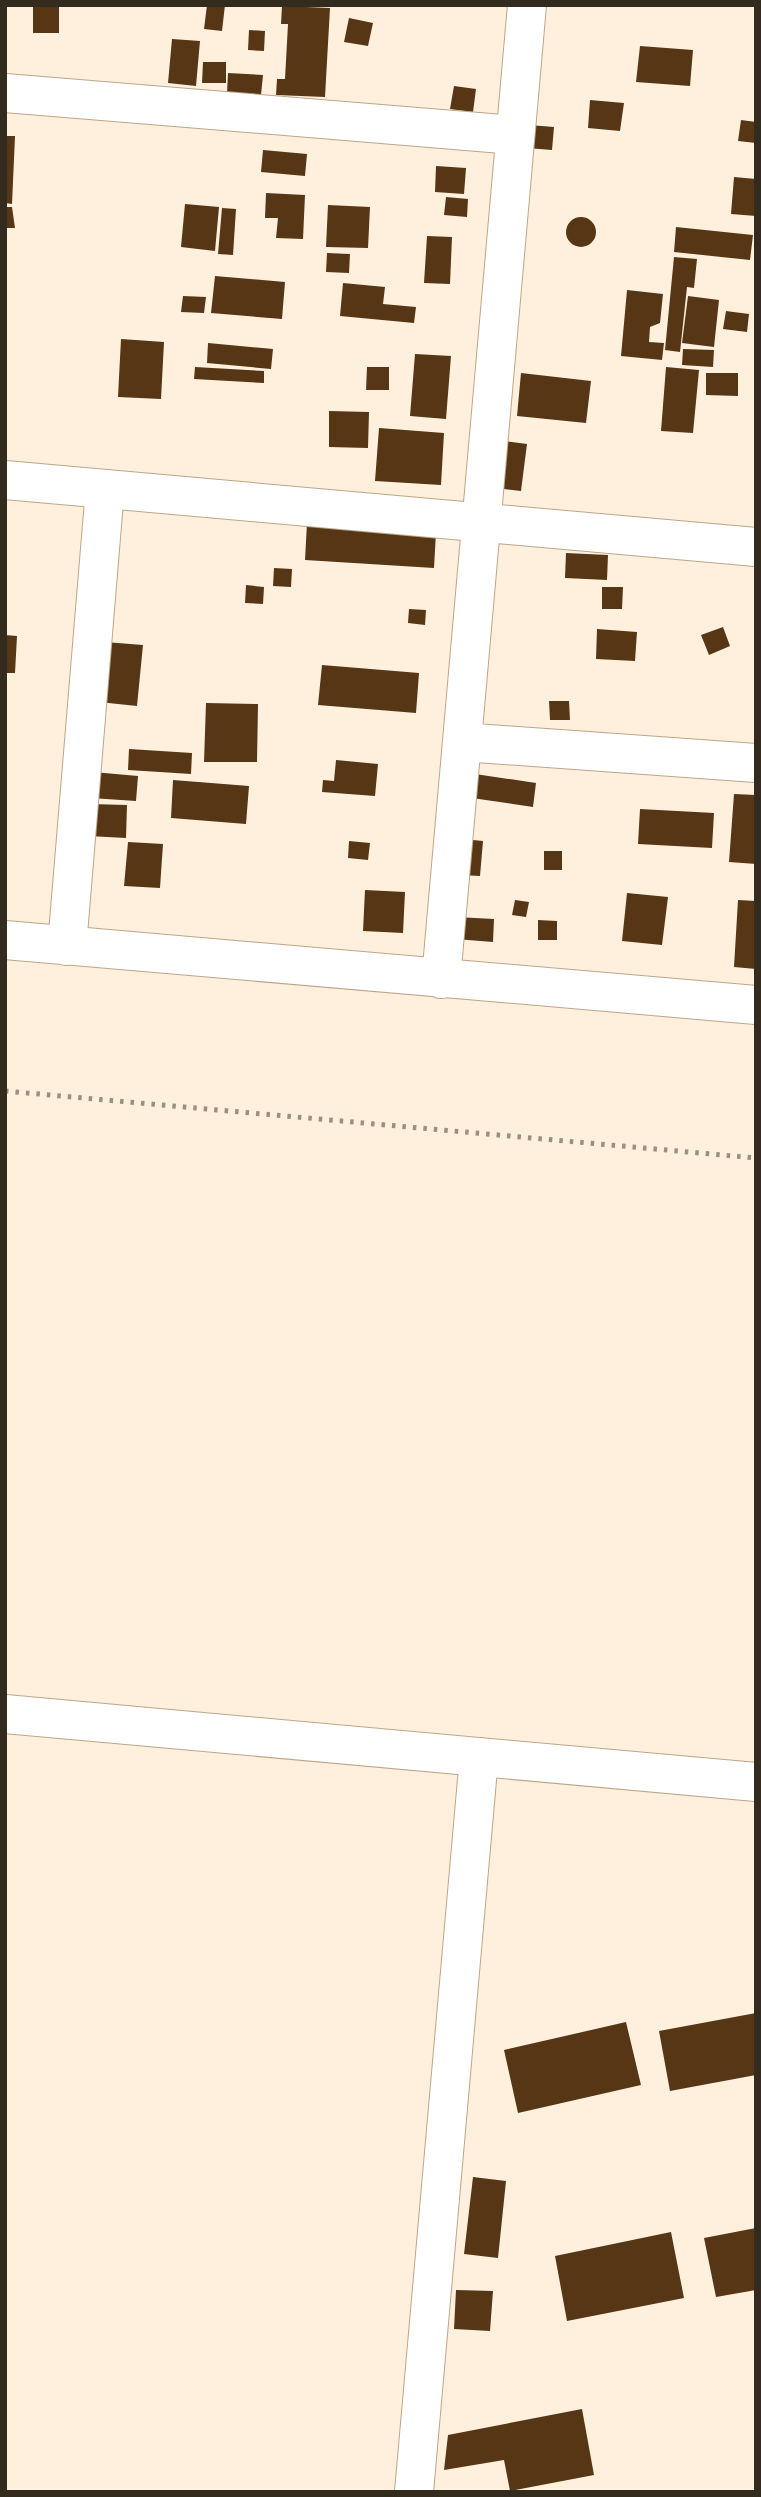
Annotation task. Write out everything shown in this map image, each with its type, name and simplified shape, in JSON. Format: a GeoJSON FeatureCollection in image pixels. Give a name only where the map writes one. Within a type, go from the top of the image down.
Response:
{"type":"FeatureCollection","features":[{"type":"Feature","properties":{"kind":"street"},"geometry":{"type":"LineString","coordinates":[[441,979],[527,5]]}},
{"type":"Feature","properties":{"kind":"street"},"geometry":{"type":"LineString","coordinates":[[5,93],[515,135]]}},
{"type":"Feature","properties":{"kind":"street"},"geometry":{"type":"LineString","coordinates":[[5,480],[756,547]]}},
{"type":"Feature","properties":{"kind":"street"},"geometry":{"type":"LineString","coordinates":[[67,946],[105,489]]}},
{"type":"Feature","properties":{"kind":"street"},"geometry":{"type":"LineString","coordinates":[[462,742],[756,763]]}},
{"type":"Feature","properties":{"kind":"street"},"geometry":{"type":"LineString","coordinates":[[5,940],[756,1006]]}},
{"type":"Feature","properties":{"kind":"street"},"geometry":{"type":"LineString","coordinates":[[5,1714],[756,1782]]}},
{"type":"Feature","properties":{"kind":"street"},"geometry":{"type":"LineString","coordinates":[[414,2492],[480,1757]]}},
{"type":"Feature","properties":{"kind":"building"},"geometry":{"type":"Polygon","coordinates":[[[33,5],[59,5],[59,33],[33,33],[33,5]]]}},
{"type":"Feature","properties":{"kind":"building"},"geometry":{"type":"Polygon","coordinates":[[[207,5],[225,5],[222,31],[204,29],[207,5]]]}},
{"type":"Feature","properties":{"kind":"building"},"geometry":{"type":"Polygon","coordinates":[[[282,6],[330,8],[325,97],[276,95],[277,79],[285,79],[288,24],[281,24],[282,6]]]}},
{"type":"Feature","properties":{"kind":"building"},"geometry":{"type":"Polygon","coordinates":[[[349,18],[373,23],[368,46],[344,42],[349,18]]]}},
{"type":"Feature","properties":{"kind":"building"},"geometry":{"type":"Polygon","coordinates":[[[249,30],[265,31],[264,51],[248,50],[249,30]]]}},
{"type":"Feature","properties":{"kind":"building"},"geometry":{"type":"Polygon","coordinates":[[[172,39],[200,41],[196,86],[168,83],[172,39]]]}},
{"type":"Feature","properties":{"kind":"building"},"geometry":{"type":"Polygon","coordinates":[[[640,46],[693,50],[690,86],[636,82],[640,46]]]}},
{"type":"Feature","properties":{"kind":"building"},"geometry":{"type":"Polygon","coordinates":[[[203,62],[226,62],[226,83],[202,83],[203,62]]]}},
{"type":"Feature","properties":{"kind":"building"},"geometry":{"type":"Polygon","coordinates":[[[228,73],[263,75],[261,95],[227,93],[228,73]]]}},
{"type":"Feature","properties":{"kind":"building"},"geometry":{"type":"Polygon","coordinates":[[[454,86],[476,89],[473,112],[450,109],[454,86]]]}},
{"type":"Feature","properties":{"kind":"building"},"geometry":{"type":"Polygon","coordinates":[[[590,100],[624,103],[620,131],[588,128],[590,100]]]}},
{"type":"Feature","properties":{"kind":"building"},"geometry":{"type":"Polygon","coordinates":[[[741,120],[756,122],[756,143],[738,141],[741,120]]]}},
{"type":"Feature","properties":{"kind":"building"},"geometry":{"type":"Polygon","coordinates":[[[529,125],[554,127],[552,150],[527,148],[529,125]]]}},
{"type":"Feature","properties":{"kind":"building"},"geometry":{"type":"Polygon","coordinates":[[[5,136],[15,136],[12,204],[5,203],[5,136]]]}},
{"type":"Feature","properties":{"kind":"building"},"geometry":{"type":"Polygon","coordinates":[[[263,150],[307,154],[305,176],[261,172],[263,150]]]}},
{"type":"Feature","properties":{"kind":"building"},"geometry":{"type":"Polygon","coordinates":[[[436,166],[466,168],[464,194],[435,192],[436,166]]]}},
{"type":"Feature","properties":{"kind":"building"},"geometry":{"type":"Polygon","coordinates":[[[734,177],[756,179],[756,216],[731,214],[734,177]]]}},
{"type":"Feature","properties":{"kind":"building"},"geometry":{"type":"Polygon","coordinates":[[[266,193],[305,195],[303,239],[276,238],[278,218],[265,218],[266,193]]]}},
{"type":"Feature","properties":{"kind":"building"},"geometry":{"type":"Polygon","coordinates":[[[446,197],[468,199],[467,217],[444,215],[446,197]]]}},
{"type":"Feature","properties":{"kind":"building"},"geometry":{"type":"Polygon","coordinates":[[[185,204],[219,207],[215,251],[181,247],[185,204]]]}},
{"type":"Feature","properties":{"kind":"building"},"geometry":{"type":"Polygon","coordinates":[[[328,205],[370,207],[368,248],[326,247],[328,205]]]}},
{"type":"Feature","properties":{"kind":"building"},"geometry":{"type":"Polygon","coordinates":[[[5,207],[12,207],[15,228],[5,228],[5,207]]]}},
{"type":"Feature","properties":{"kind":"building"},"geometry":{"type":"Polygon","coordinates":[[[222,208],[236,209],[233,255],[218,254],[222,208]]]}},
{"type":"Feature","properties":{"kind":"building"},"geometry":{"type":"Polygon","coordinates":[[[581,217],[592,221],[596,232],[592,243],[581,247],[570,243],[566,232],[570,221],[581,217]]]}},
{"type":"Feature","properties":{"kind":"building"},"geometry":{"type":"Polygon","coordinates":[[[676,227],[753,235],[750,260],[674,252],[676,227]]]}},
{"type":"Feature","properties":{"kind":"building"},"geometry":{"type":"Polygon","coordinates":[[[427,236],[452,237],[450,284],[424,283],[427,236]]]}},
{"type":"Feature","properties":{"kind":"building"},"geometry":{"type":"Polygon","coordinates":[[[327,253],[350,254],[349,273],[326,272],[327,253]]]}},
{"type":"Feature","properties":{"kind":"building"},"geometry":{"type":"Polygon","coordinates":[[[674,257],[697,259],[694,288],[687,287],[680,352],[665,350],[674,257]]]}},
{"type":"Feature","properties":{"kind":"building"},"geometry":{"type":"Polygon","coordinates":[[[215,276],[285,282],[282,319],[211,313],[215,276]]]}},
{"type":"Feature","properties":{"kind":"building"},"geometry":{"type":"Polygon","coordinates":[[[343,283],[385,287],[383,304],[416,307],[414,323],[340,316],[343,283]]]}},
{"type":"Feature","properties":{"kind":"building"},"geometry":{"type":"Polygon","coordinates":[[[627,290],[663,294],[660,323],[650,327],[649,342],[664,343],[662,360],[621,356],[627,290]]]}},
{"type":"Feature","properties":{"kind":"building"},"geometry":{"type":"Polygon","coordinates":[[[183,296],[206,297],[204,313],[181,312],[183,296]]]}},
{"type":"Feature","properties":{"kind":"building"},"geometry":{"type":"Polygon","coordinates":[[[688,296],[719,300],[714,347],[682,343],[688,296]]]}},
{"type":"Feature","properties":{"kind":"building"},"geometry":{"type":"Polygon","coordinates":[[[726,311],[749,314],[747,332],[723,329],[726,311]]]}},
{"type":"Feature","properties":{"kind":"building"},"geometry":{"type":"Polygon","coordinates":[[[121,339],[164,342],[161,399],[118,397],[121,339]]]}},
{"type":"Feature","properties":{"kind":"building"},"geometry":{"type":"Polygon","coordinates":[[[208,343],[273,349],[271,369],[207,363],[208,343]]]}},
{"type":"Feature","properties":{"kind":"building"},"geometry":{"type":"Polygon","coordinates":[[[683,349],[714,350],[713,367],[682,365],[683,349]]]}},
{"type":"Feature","properties":{"kind":"building"},"geometry":{"type":"Polygon","coordinates":[[[415,354],[451,356],[446,419],[410,416],[415,354]]]}},
{"type":"Feature","properties":{"kind":"building"},"geometry":{"type":"Polygon","coordinates":[[[195,367],[264,371],[264,383],[194,379],[195,367]]]}},
{"type":"Feature","properties":{"kind":"building"},"geometry":{"type":"Polygon","coordinates":[[[367,367],[389,367],[389,390],[366,390],[367,367]]]}},
{"type":"Feature","properties":{"kind":"building"},"geometry":{"type":"Polygon","coordinates":[[[666,367],[699,370],[693,433],[661,431],[666,367]]]}},
{"type":"Feature","properties":{"kind":"building"},"geometry":{"type":"Polygon","coordinates":[[[521,373],[591,381],[586,423],[517,416],[521,373]]]}},
{"type":"Feature","properties":{"kind":"building"},"geometry":{"type":"Polygon","coordinates":[[[706,373],[738,373],[738,396],[706,395],[706,373]]]}},
{"type":"Feature","properties":{"kind":"building"},"geometry":{"type":"Polygon","coordinates":[[[329,411],[369,412],[368,448],[329,447],[329,411]]]}},
{"type":"Feature","properties":{"kind":"building"},"geometry":{"type":"Polygon","coordinates":[[[379,428],[444,433],[441,485],[375,481],[379,428]]]}},
{"type":"Feature","properties":{"kind":"building"},"geometry":{"type":"Polygon","coordinates":[[[496,440],[527,444],[521,491],[489,487],[496,440]]]}},
{"type":"Feature","properties":{"kind":"building"},"geometry":{"type":"Polygon","coordinates":[[[307,523],[436,532],[434,568],[305,560],[307,523]]]}},
{"type":"Feature","properties":{"kind":"building"},"geometry":{"type":"Polygon","coordinates":[[[566,553],[608,555],[607,580],[565,578],[566,553]]]}},
{"type":"Feature","properties":{"kind":"building"},"geometry":{"type":"Polygon","coordinates":[[[274,568],[292,569],[291,587],[273,586],[274,568]]]}},
{"type":"Feature","properties":{"kind":"building"},"geometry":{"type":"Polygon","coordinates":[[[246,585],[264,587],[263,604],[245,603],[246,585]]]}},
{"type":"Feature","properties":{"kind":"building"},"geometry":{"type":"Polygon","coordinates":[[[602,587],[623,587],[622,609],[602,609],[602,587]]]}},
{"type":"Feature","properties":{"kind":"building"},"geometry":{"type":"Polygon","coordinates":[[[409,609],[426,610],[425,625],[408,623],[409,609]]]}},
{"type":"Feature","properties":{"kind":"building"},"geometry":{"type":"Polygon","coordinates":[[[723,627],[730,646],[709,655],[701,635],[723,627]]]}},
{"type":"Feature","properties":{"kind":"building"},"geometry":{"type":"Polygon","coordinates":[[[597,629],[637,632],[635,661],[596,659],[597,629]]]}},
{"type":"Feature","properties":{"kind":"building"},"geometry":{"type":"Polygon","coordinates":[[[5,635],[17,636],[15,673],[5,673],[5,635]]]}},
{"type":"Feature","properties":{"kind":"building"},"geometry":{"type":"Polygon","coordinates":[[[105,642],[143,645],[137,706],[99,702],[105,642]]]}},
{"type":"Feature","properties":{"kind":"building"},"geometry":{"type":"Polygon","coordinates":[[[322,665],[419,673],[416,713],[318,705],[322,665]]]}},
{"type":"Feature","properties":{"kind":"building"},"geometry":{"type":"Polygon","coordinates":[[[549,701],[569,701],[570,720],[550,720],[549,701]]]}},
{"type":"Feature","properties":{"kind":"building"},"geometry":{"type":"Polygon","coordinates":[[[206,703],[258,704],[257,762],[204,762],[206,703]]]}},
{"type":"Feature","properties":{"kind":"building"},"geometry":{"type":"Polygon","coordinates":[[[129,749],[192,753],[191,774],[128,770],[129,749]]]}},
{"type":"Feature","properties":{"kind":"building"},"geometry":{"type":"Polygon","coordinates":[[[336,760],[378,764],[375,796],[322,792],[323,780],[334,781],[336,760]]]}},
{"type":"Feature","properties":{"kind":"building"},"geometry":{"type":"Polygon","coordinates":[[[93,772],[138,776],[136,801],[91,798],[93,772]]]}},
{"type":"Feature","properties":{"kind":"building"},"geometry":{"type":"Polygon","coordinates":[[[475,774],[536,783],[533,807],[472,798],[475,774]]]}},
{"type":"Feature","properties":{"kind":"building"},"geometry":{"type":"Polygon","coordinates":[[[173,780],[249,786],[246,824],[171,818],[173,780]]]}},
{"type":"Feature","properties":{"kind":"building"},"geometry":{"type":"Polygon","coordinates":[[[734,794],[756,795],[756,864],[729,862],[734,794]]]}},
{"type":"Feature","properties":{"kind":"building"},"geometry":{"type":"Polygon","coordinates":[[[90,804],[127,805],[126,838],[88,836],[90,804]]]}},
{"type":"Feature","properties":{"kind":"building"},"geometry":{"type":"Polygon","coordinates":[[[640,809],[714,813],[712,848],[638,844],[640,809]]]}},
{"type":"Feature","properties":{"kind":"building"},"geometry":{"type":"Polygon","coordinates":[[[463,839],[483,841],[480,876],[460,875],[463,839]]]}},
{"type":"Feature","properties":{"kind":"building"},"geometry":{"type":"Polygon","coordinates":[[[349,841],[370,843],[368,860],[348,858],[349,841]]]}},
{"type":"Feature","properties":{"kind":"building"},"geometry":{"type":"Polygon","coordinates":[[[128,842],[163,844],[160,888],[124,886],[128,842]]]}},
{"type":"Feature","properties":{"kind":"building"},"geometry":{"type":"Polygon","coordinates":[[[544,851],[562,851],[562,870],[544,870],[544,851]]]}},
{"type":"Feature","properties":{"kind":"building"},"geometry":{"type":"Polygon","coordinates":[[[365,890],[405,892],[403,933],[363,931],[365,890]]]}},
{"type":"Feature","properties":{"kind":"building"},"geometry":{"type":"Polygon","coordinates":[[[627,893],[668,897],[662,945],[622,941],[627,893]]]}},
{"type":"Feature","properties":{"kind":"building"},"geometry":{"type":"Polygon","coordinates":[[[515,900],[529,902],[526,917],[512,915],[515,900]]]}},
{"type":"Feature","properties":{"kind":"building"},"geometry":{"type":"Polygon","coordinates":[[[738,900],[756,901],[756,969],[734,967],[738,900]]]}},
{"type":"Feature","properties":{"kind":"building"},"geometry":{"type":"Polygon","coordinates":[[[456,917],[494,919],[493,942],[455,939],[456,917]]]}},
{"type":"Feature","properties":{"kind":"building"},"geometry":{"type":"Polygon","coordinates":[[[538,920],[557,921],[557,940],[538,940],[538,920]]]}},
{"type":"Feature","properties":{"kind":"building"},"geometry":{"type":"Polygon","coordinates":[[[756,2013],[756,2075],[670,2091],[659,2031],[756,2013]]]}},
{"type":"Feature","properties":{"kind":"building"},"geometry":{"type":"Polygon","coordinates":[[[626,2022],[641,2085],[518,2113],[504,2050],[626,2022]]]}},
{"type":"Feature","properties":{"kind":"building"},"geometry":{"type":"Polygon","coordinates":[[[473,2177],[506,2181],[498,2258],[464,2254],[473,2177]]]}},
{"type":"Feature","properties":{"kind":"building"},"geometry":{"type":"Polygon","coordinates":[[[756,2228],[756,2290],[716,2297],[704,2238],[756,2228]]]}},
{"type":"Feature","properties":{"kind":"building"},"geometry":{"type":"Polygon","coordinates":[[[671,2232],[684,2298],[567,2321],[555,2256],[671,2232]]]}},
{"type":"Feature","properties":{"kind":"building"},"geometry":{"type":"Polygon","coordinates":[[[456,2290],[493,2291],[490,2331],[454,2329],[456,2290]]]}},
{"type":"Feature","properties":{"kind":"building"},"geometry":{"type":"Polygon","coordinates":[[[582,2409],[594,2475],[510,2491],[504,2460],[444,2470],[448,2435],[582,2409]]]}},
{"type":"Feature","properties":{"kind":"railway"},"geometry":{"type":"LineString","coordinates":[[5,1091],[756,1158]]}}]}
